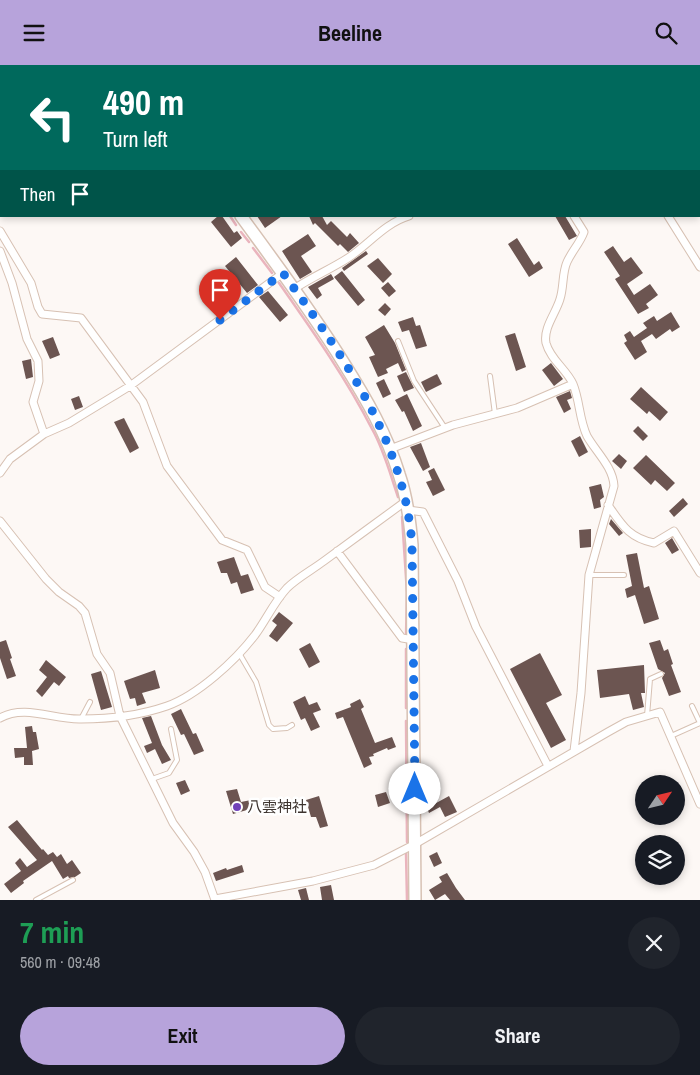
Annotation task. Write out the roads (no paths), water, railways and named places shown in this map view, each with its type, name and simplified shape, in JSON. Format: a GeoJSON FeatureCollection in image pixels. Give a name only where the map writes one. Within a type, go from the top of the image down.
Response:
{"type":"FeatureCollection","features":[{"type":"Feature","properties":{"kind":"main road"},"geometry":{"type":"LineString","coordinates":[[242,217],[283,273],[354,380],[390,449],[400,475],[407,505],[412,545],[415,900]]}},
{"type":"Feature","properties":{"kind":"street"},"geometry":{"type":"LineString","coordinates":[[294,289],[348,258],[394,223],[407,217]]}},
{"type":"Feature","properties":{"kind":"street"},"geometry":{"type":"LineString","coordinates":[[574,751],[581,693],[589,575],[614,486],[614,479],[582,425],[573,384],[546,343],[546,336],[560,300],[568,261],[584,232],[575,217]]}},
{"type":"Feature","properties":{"kind":"street"},"geometry":{"type":"LineString","coordinates":[[669,217],[700,267]]}},
{"type":"Feature","properties":{"kind":"street"},"geometry":{"type":"LineString","coordinates":[[0,231],[31,283],[42,314],[80,318],[143,402],[167,466],[222,540],[248,550],[264,587],[280,597]]}},
{"type":"Feature","properties":{"kind":"street"},"geometry":{"type":"LineString","coordinates":[[0,251],[12,283],[28,339],[38,361],[39,381],[33,402],[44,434]]}},
{"type":"Feature","properties":{"kind":"street"},"geometry":{"type":"LineString","coordinates":[[0,473],[10,459],[44,434],[69,423],[130,386],[283,273]]}},
{"type":"Feature","properties":{"kind":"street"},"geometry":{"type":"LineString","coordinates":[[390,449],[445,428],[517,408],[573,384]]}},
{"type":"Feature","properties":{"kind":"street"},"geometry":{"type":"LineString","coordinates":[[0,716],[22,711],[81,719],[120,716],[169,705],[193,692],[217,674],[239,653],[255,635],[288,587],[337,551],[407,505],[423,511],[458,581],[476,627],[548,766]]}},
{"type":"Feature","properties":{"kind":"street"},"geometry":{"type":"LineString","coordinates":[[608,505],[627,532],[645,541],[654,543],[674,531],[700,573]]}},
{"type":"Feature","properties":{"kind":"street"},"geometry":{"type":"LineString","coordinates":[[0,521],[46,579],[85,613],[97,654],[110,673],[120,716],[173,823],[194,852],[205,872],[215,899],[313,881],[374,865],[415,844],[626,722],[660,712],[700,804]]}},
{"type":"Feature","properties":{"kind":"street"},"geometry":{"type":"LineString","coordinates":[[337,551],[402,638],[414,640]]}},
{"type":"Feature","properties":{"kind":"lane"},"geometry":{"type":"LineString","coordinates":[[398,341],[414,381],[445,428]]}},
{"type":"Feature","properties":{"kind":"lane"},"geometry":{"type":"LineString","coordinates":[[490,376],[495,414]]}},
{"type":"Feature","properties":{"kind":"lane"},"geometry":{"type":"LineString","coordinates":[[589,575],[624,575]]}},
{"type":"Feature","properties":{"kind":"lane"},"geometry":{"type":"LineString","coordinates":[[239,653],[256,682],[269,725],[273,729],[287,728],[292,725]]}},
{"type":"Feature","properties":{"kind":"lane"},"geometry":{"type":"LineString","coordinates":[[647,716],[650,679],[661,673]]}},
{"type":"Feature","properties":{"kind":"lane"},"geometry":{"type":"LineString","coordinates":[[81,719],[90,702]]}},
{"type":"Feature","properties":{"kind":"lane"},"geometry":{"type":"LineString","coordinates":[[671,736],[700,723],[692,706]]}},
{"type":"Feature","properties":{"kind":"lane"},"geometry":{"type":"LineString","coordinates":[[151,779],[169,773],[177,760],[170,729]]}},
{"type":"Feature","properties":{"kind":"lane"},"geometry":{"type":"LineString","coordinates":[[36,900],[73,881]]}},
{"type":"Feature","properties":{"kind":"waterway"},"geometry":{"type":"LineString","coordinates":[[231,217],[236,225]]}},
{"type":"Feature","properties":{"kind":"waterway"},"geometry":{"type":"LineString","coordinates":[[241,232],[249,242]]}},
{"type":"Feature","properties":{"kind":"waterway"},"geometry":{"type":"LineString","coordinates":[[253,248],[272,273]]}},
{"type":"Feature","properties":{"kind":"waterway"},"geometry":{"type":"LineString","coordinates":[[279,283],[328,355],[362,410],[380,445],[398,497]]}},
{"type":"Feature","properties":{"kind":"waterway"},"geometry":{"type":"LineString","coordinates":[[402,517],[407,593],[406,635]]}},
{"type":"Feature","properties":{"kind":"waterway"},"geometry":{"type":"LineString","coordinates":[[406,649],[406,708]]}},
{"type":"Feature","properties":{"kind":"waterway"},"geometry":{"type":"LineString","coordinates":[[406,721],[407,842]]}},
{"type":"Feature","properties":{"kind":"waterway"},"geometry":{"type":"LineString","coordinates":[[406,853],[407,900]]}},
{"type":"Feature","properties":{"kind":"place","name":"八雲神社"},"geometry":{"type":"Point","coordinates":[237,807]}}]}
